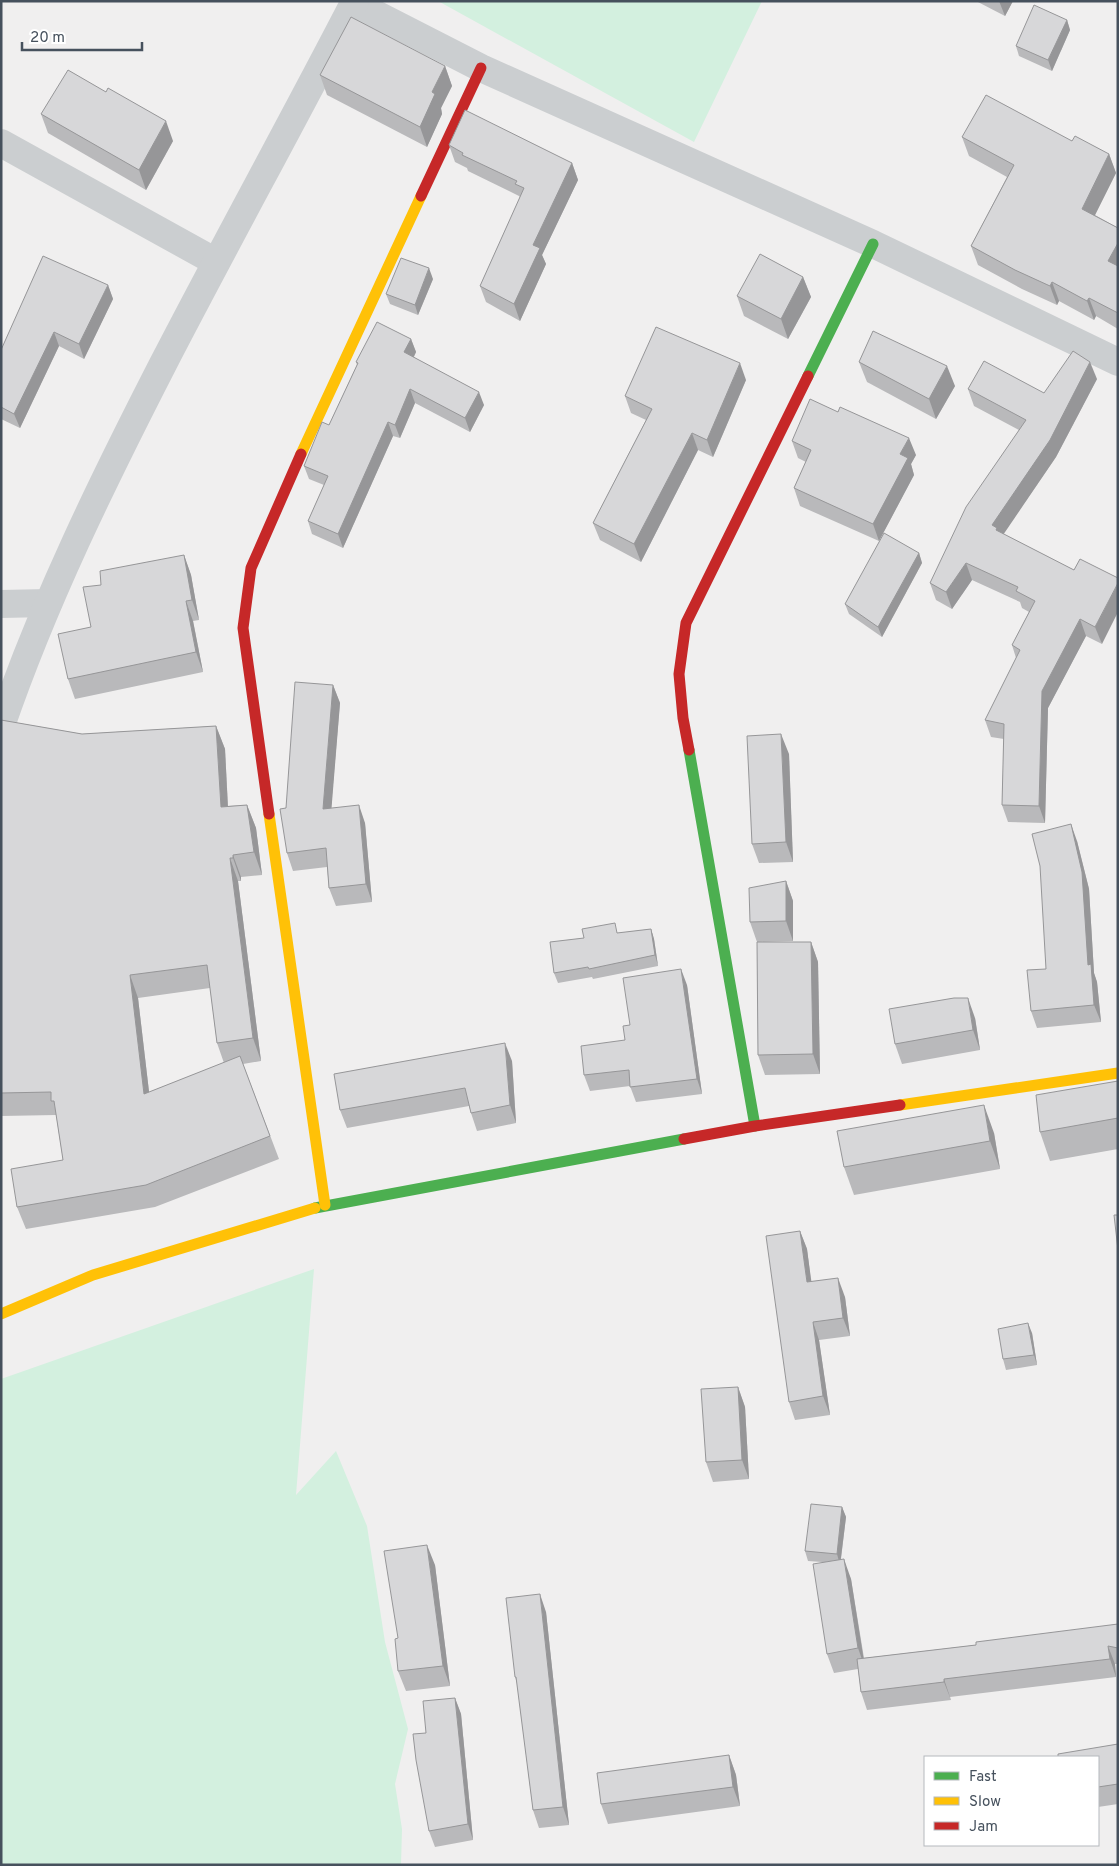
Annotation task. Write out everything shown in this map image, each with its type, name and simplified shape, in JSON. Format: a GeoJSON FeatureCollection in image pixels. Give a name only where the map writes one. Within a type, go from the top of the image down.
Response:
{"type":"FeatureCollection","features":[{"type":"Feature","properties":{"kind":"street"},"geometry":{"type":"LineString","coordinates":[[1,726],[48,603],[118,452],[216,262],[355,2],[481,68],[873,244],[1118,362]]}},
{"type":"Feature","properties":{"kind":"street"},"geometry":{"type":"LineString","coordinates":[[325,1206],[243,628],[251,568],[290,479],[481,68]]}},
{"type":"Feature","properties":{"kind":"street"},"geometry":{"type":"LineString","coordinates":[[1,143],[216,262]]}},
{"type":"Feature","properties":{"kind":"street"},"geometry":{"type":"LineString","coordinates":[[755,1126],[684,718],[679,674],[680,665],[686,623],[873,244]]}},
{"type":"Feature","properties":{"kind":"street"},"geometry":{"type":"LineString","coordinates":[[1,604],[48,603]]}},
{"type":"Feature","properties":{"kind":"street"},"geometry":{"type":"LineString","coordinates":[[1,1314],[93,1275],[325,1206],[755,1126],[1118,1073]]}},
{"type":"Feature","properties":{"kind":"green space"},"geometry":{"type":"Polygon","coordinates":[[[438,1],[762,1],[694,142],[438,1]]]}},
{"type":"Feature","properties":{"kind":"green space"},"geometry":{"type":"Polygon","coordinates":[[[314,1269],[296,1495],[336,1451],[367,1526],[385,1642],[408,1729],[395,1784],[402,1829],[401,1865],[1,1865],[1,1379],[314,1269]]]}},
{"type":"Feature","properties":{"kind":"building"},"geometry":{"type":"Polygon","coordinates":[[[1034,5],[1067,20],[1048,60],[1016,46],[1034,5]]]}},
{"type":"Feature","properties":{"kind":"building"},"geometry":{"type":"Polygon","coordinates":[[[351,17],[445,66],[432,92],[435,94],[420,127],[320,75],[351,17]]]}},
{"type":"Feature","properties":{"kind":"building"},"geometry":{"type":"Polygon","coordinates":[[[68,70],[106,92],[108,88],[166,121],[139,170],[41,114],[68,70]]]}},
{"type":"Feature","properties":{"kind":"building"},"geometry":{"type":"Polygon","coordinates":[[[986,95],[1072,141],[1075,136],[1109,154],[1082,209],[1118,228],[1118,243],[1108,261],[1118,266],[1118,313],[1089,298],[1087,301],[1052,282],[1050,286],[1015,270],[971,246],[1014,165],[962,137],[986,95]]]}},
{"type":"Feature","properties":{"kind":"building"},"geometry":{"type":"Polygon","coordinates":[[[465,110],[572,163],[533,245],[540,248],[514,304],[480,286],[524,188],[515,184],[517,181],[462,155],[463,153],[449,145],[465,110]]]}},
{"type":"Feature","properties":{"kind":"building"},"geometry":{"type":"Polygon","coordinates":[[[760,254],[803,277],[781,319],[737,296],[760,254]]]}},
{"type":"Feature","properties":{"kind":"building"},"geometry":{"type":"Polygon","coordinates":[[[43,256],[108,285],[79,344],[54,332],[14,414],[1,407],[1,350],[43,256]]]}},
{"type":"Feature","properties":{"kind":"building"},"geometry":{"type":"Polygon","coordinates":[[[401,258],[429,268],[415,305],[386,294],[401,258]]]}},
{"type":"Feature","properties":{"kind":"building"},"geometry":{"type":"Polygon","coordinates":[[[377,322],[411,339],[404,352],[479,392],[465,418],[410,389],[395,425],[388,422],[338,534],[308,521],[328,476],[304,466],[322,422],[329,425],[358,363],[356,362],[377,322]]]}},
{"type":"Feature","properties":{"kind":"building"},"geometry":{"type":"Polygon","coordinates":[[[656,327],[740,363],[707,440],[692,433],[634,544],[593,523],[652,409],[625,396],[656,327]]]}},
{"type":"Feature","properties":{"kind":"building"},"geometry":{"type":"Polygon","coordinates":[[[873,331],[947,366],[929,399],[859,362],[873,331]]]}},
{"type":"Feature","properties":{"kind":"building"},"geometry":{"type":"Polygon","coordinates":[[[1073,351],[1090,362],[1050,440],[992,525],[997,528],[996,530],[1074,570],[1080,559],[1118,578],[1118,583],[1095,627],[1080,619],[1042,691],[1039,806],[1002,805],[1004,724],[985,720],[1020,650],[1012,645],[1035,601],[1016,591],[1018,587],[966,563],[946,592],[930,583],[966,507],[1026,420],[968,389],[984,361],[1044,393],[1073,351]]]}},
{"type":"Feature","properties":{"kind":"building"},"geometry":{"type":"Polygon","coordinates":[[[810,399],[838,412],[840,407],[909,438],[900,454],[908,458],[873,524],[794,488],[811,450],[792,441],[810,399]]]}},
{"type":"Feature","properties":{"kind":"building"},"geometry":{"type":"Polygon","coordinates":[[[884,533],[919,553],[878,627],[845,604],[884,533]]]}},
{"type":"Feature","properties":{"kind":"building"},"geometry":{"type":"Polygon","coordinates":[[[184,555],[192,600],[186,601],[196,652],[68,679],[58,634],[91,627],[83,587],[101,585],[100,571],[184,555]]]}},
{"type":"Feature","properties":{"kind":"building"},"geometry":{"type":"Polygon","coordinates":[[[295,682],[333,685],[323,809],[359,805],[366,884],[329,888],[326,848],[287,853],[280,809],[286,808],[295,682]]]}},
{"type":"Feature","properties":{"kind":"building"},"geometry":{"type":"Polygon","coordinates":[[[1,720],[82,734],[216,726],[221,807],[247,805],[254,852],[233,855],[233,858],[230,858],[253,1038],[217,1043],[207,965],[130,975],[144,1094],[240,1056],[270,1136],[146,1185],[17,1207],[11,1169],[63,1160],[54,1101],[51,1101],[51,1092],[1,1093],[1,720]]]}},
{"type":"Feature","properties":{"kind":"building"},"geometry":{"type":"Polygon","coordinates":[[[781,734],[786,842],[752,844],[747,736],[781,734]]]}},
{"type":"Feature","properties":{"kind":"building"},"geometry":{"type":"Polygon","coordinates":[[[1071,824],[1082,872],[1088,965],[1091,964],[1094,1005],[1031,1011],[1027,970],[1046,969],[1040,866],[1032,834],[1071,824]]]}},
{"type":"Feature","properties":{"kind":"building"},"geometry":{"type":"Polygon","coordinates":[[[786,881],[786,921],[750,922],[749,888],[786,881]]]}},
{"type":"Feature","properties":{"kind":"building"},"geometry":{"type":"Polygon","coordinates":[[[615,923],[617,933],[651,929],[655,955],[589,969],[588,967],[554,973],[550,942],[584,938],[582,929],[615,923]]]}},
{"type":"Feature","properties":{"kind":"building"},"geometry":{"type":"Polygon","coordinates":[[[757,942],[811,942],[813,1054],[758,1055],[757,942]]]}},
{"type":"Feature","properties":{"kind":"building"},"geometry":{"type":"Polygon","coordinates":[[[681,969],[697,1079],[630,1087],[629,1070],[584,1075],[581,1046],[625,1040],[623,1026],[630,1025],[623,978],[681,969]]]}},
{"type":"Feature","properties":{"kind":"building"},"geometry":{"type":"Polygon","coordinates":[[[954,998],[968,998],[973,1030],[895,1044],[889,1009],[954,998]]]}},
{"type":"Feature","properties":{"kind":"building"},"geometry":{"type":"Polygon","coordinates":[[[505,1043],[510,1105],[471,1113],[465,1088],[340,1110],[334,1074],[505,1043]]]}},
{"type":"Feature","properties":{"kind":"building"},"geometry":{"type":"Polygon","coordinates":[[[1118,1081],[1118,1118],[1040,1132],[1036,1095],[1118,1081]]]}},
{"type":"Feature","properties":{"kind":"building"},"geometry":{"type":"Polygon","coordinates":[[[984,1105],[990,1141],[844,1167],[837,1131],[984,1105]]]}},
{"type":"Feature","properties":{"kind":"building"},"geometry":{"type":"Polygon","coordinates":[[[1114,1215],[1118,1215],[1118,1250],[1114,1215]]]}},
{"type":"Feature","properties":{"kind":"building"},"geometry":{"type":"Polygon","coordinates":[[[800,1231],[807,1282],[838,1278],[843,1318],[813,1322],[823,1396],[789,1402],[766,1236],[800,1231]]]}},
{"type":"Feature","properties":{"kind":"building"},"geometry":{"type":"Polygon","coordinates":[[[1028,1323],[1034,1355],[1003,1359],[998,1329],[1028,1323]]]}},
{"type":"Feature","properties":{"kind":"building"},"geometry":{"type":"Polygon","coordinates":[[[738,1387],[742,1460],[706,1462],[701,1389],[738,1387]]]}},
{"type":"Feature","properties":{"kind":"building"},"geometry":{"type":"Polygon","coordinates":[[[811,1504],[842,1507],[837,1554],[805,1551],[811,1504]]]}},
{"type":"Feature","properties":{"kind":"building"},"geometry":{"type":"Polygon","coordinates":[[[427,1545],[443,1666],[398,1671],[395,1639],[398,1638],[384,1551],[427,1545]]]}},
{"type":"Feature","properties":{"kind":"building"},"geometry":{"type":"Polygon","coordinates":[[[844,1559],[858,1648],[827,1654],[813,1564],[844,1559]]]}},
{"type":"Feature","properties":{"kind":"building"},"geometry":{"type":"Polygon","coordinates":[[[540,1594],[563,1807],[533,1810],[506,1598],[540,1594]]]}},
{"type":"Feature","properties":{"kind":"building"},"geometry":{"type":"Polygon","coordinates":[[[1118,1624],[1118,1648],[1108,1646],[1110,1659],[944,1679],[944,1682],[861,1692],[857,1659],[976,1645],[976,1642],[1118,1624]]]}},
{"type":"Feature","properties":{"kind":"building"},"geometry":{"type":"Polygon","coordinates":[[[455,1698],[468,1824],[429,1831],[413,1734],[426,1733],[423,1701],[455,1698]]]}},
{"type":"Feature","properties":{"kind":"building"},"geometry":{"type":"Polygon","coordinates":[[[1118,1744],[1118,1784],[1099,1787],[1099,1756],[1058,1756],[1058,1754],[1118,1744]]]}},
{"type":"Feature","properties":{"kind":"building"},"geometry":{"type":"Polygon","coordinates":[[[729,1755],[733,1787],[601,1804],[597,1773],[729,1755]]]}},
{"type":"Feature","properties":{"kind":"traffic: fast"},"geometry":{"type":"LineString","coordinates":[[808,376],[873,244]]}},
{"type":"Feature","properties":{"kind":"traffic: fast"},"geometry":{"type":"LineString","coordinates":[[689,750],[755,1126]]}},
{"type":"Feature","properties":{"kind":"traffic: fast"},"geometry":{"type":"LineString","coordinates":[[315,1208],[684,1139]]}},
{"type":"Feature","properties":{"kind":"traffic: slow"},"geometry":{"type":"LineString","coordinates":[[301,454],[421,196]]}},
{"type":"Feature","properties":{"kind":"traffic: slow"},"geometry":{"type":"LineString","coordinates":[[269,814],[325,1205]]}},
{"type":"Feature","properties":{"kind":"traffic: slow"},"geometry":{"type":"LineString","coordinates":[[900,1105],[1118,1073]]}},
{"type":"Feature","properties":{"kind":"traffic: slow"},"geometry":{"type":"LineString","coordinates":[[1,1314],[93,1275],[315,1208]]}},
{"type":"Feature","properties":{"kind":"traffic: jam"},"geometry":{"type":"LineString","coordinates":[[421,196],[481,68]]}},
{"type":"Feature","properties":{"kind":"traffic: jam"},"geometry":{"type":"LineString","coordinates":[[689,750],[683,718],[679,674],[686,623],[808,376]]}},
{"type":"Feature","properties":{"kind":"traffic: jam"},"geometry":{"type":"LineString","coordinates":[[269,814],[243,628],[251,568],[301,454]]}},
{"type":"Feature","properties":{"kind":"traffic: jam"},"geometry":{"type":"LineString","coordinates":[[684,1139],[755,1126],[900,1105]]}}]}
